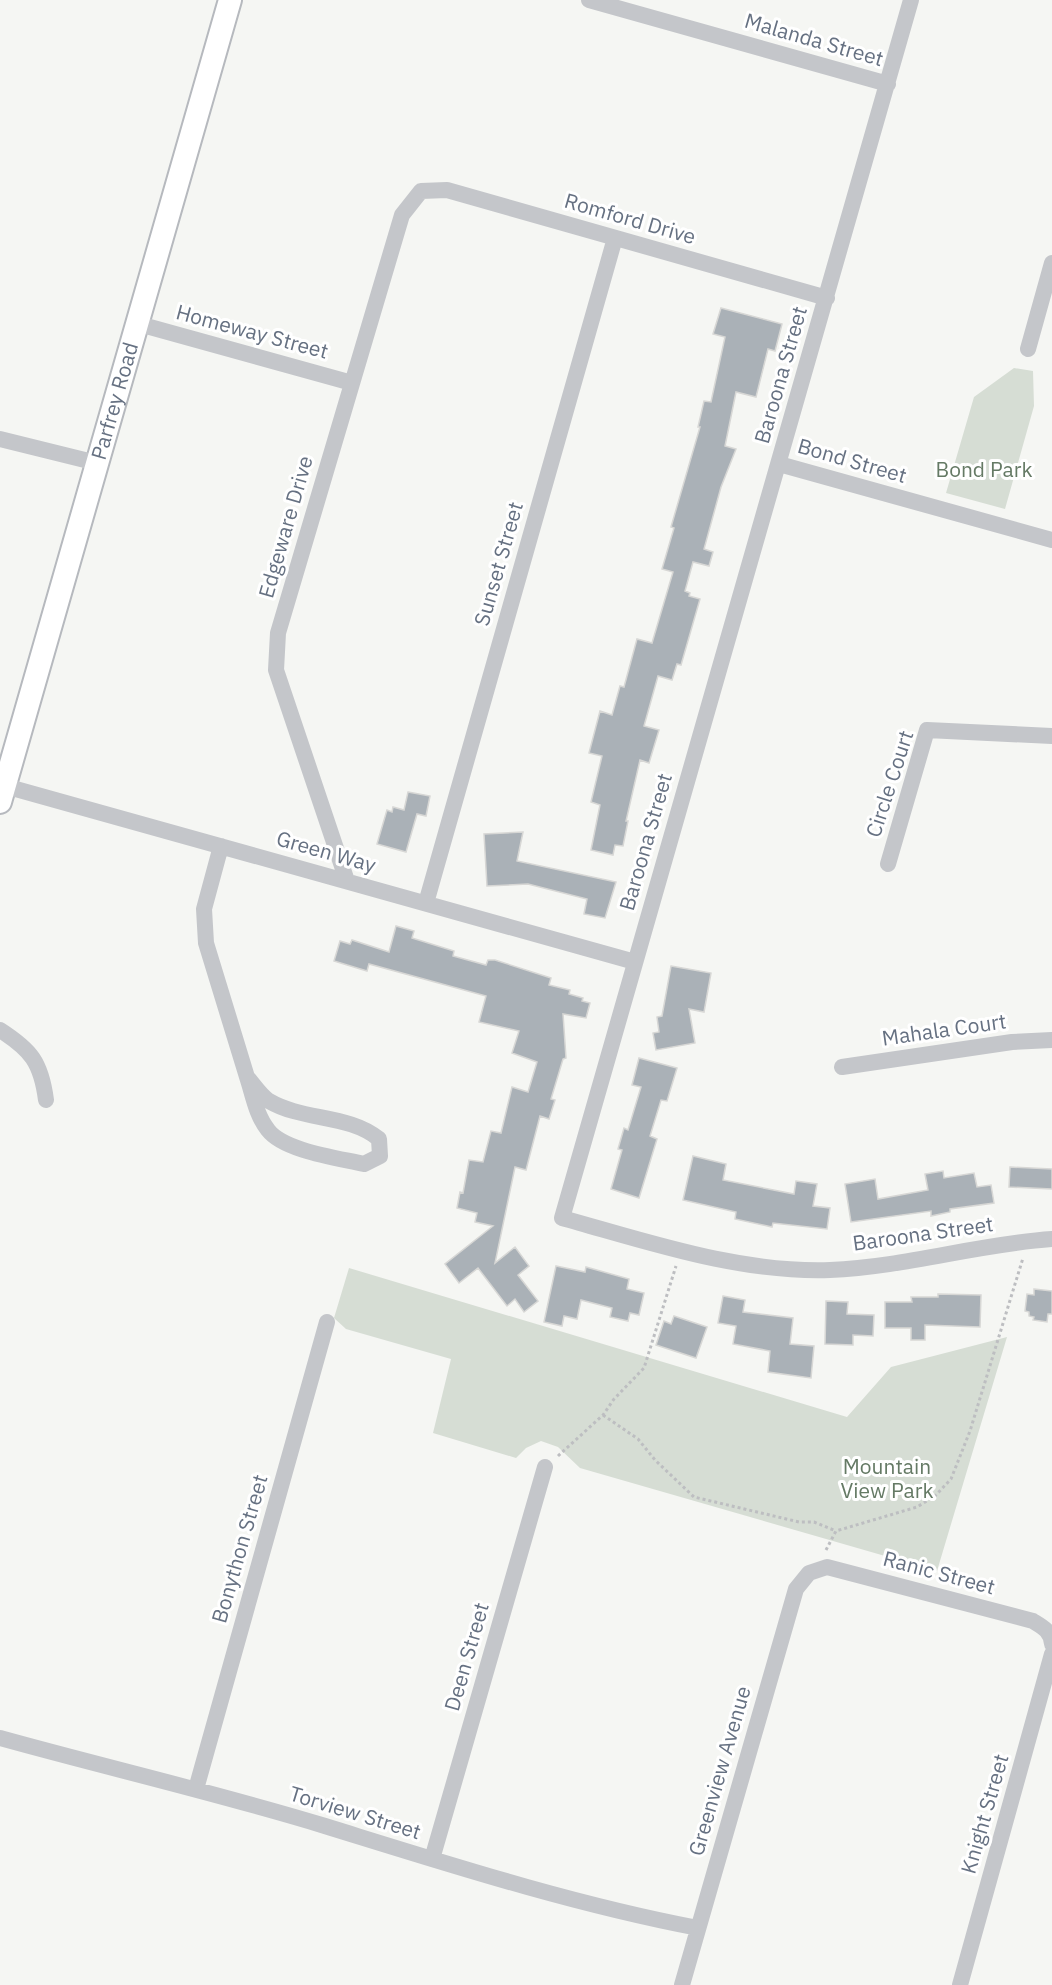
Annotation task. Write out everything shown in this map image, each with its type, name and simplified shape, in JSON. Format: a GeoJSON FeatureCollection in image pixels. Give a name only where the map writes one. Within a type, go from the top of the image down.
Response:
{"type":"FeatureCollection","features":[{"type":"Feature","properties":{"kind":"main road","name":"Parfrey Road"},"geometry":{"type":"LineString","coordinates":[[3,794],[231,0]]}},
{"type":"Feature","properties":{"kind":"street","name":"Malanda Street"},"geometry":{"type":"LineString","coordinates":[[589,0],[888,84]]}},
{"type":"Feature","properties":{"kind":"street","name":"Baroona Street"},"geometry":{"type":"LineString","coordinates":[[911,0],[562,1218],[681,1250],[769,1268],[830,1269],[1052,1239]]}},
{"type":"Feature","properties":{"kind":"street","name":"Romford Drive"},"geometry":{"type":"LineString","coordinates":[[421,191],[447,190],[826,298]]}},
{"type":"Feature","properties":{"kind":"street","name":"Edgeware Drive"},"geometry":{"type":"LineString","coordinates":[[347,881],[276,670],[278,633],[402,215],[421,191]]}},
{"type":"Feature","properties":{"kind":"street","name":"Sunset Street"},"geometry":{"type":"LineString","coordinates":[[426,903],[615,238]]}},
{"type":"Feature","properties":{"kind":"street"},"geometry":{"type":"LineString","coordinates":[[1028,349],[1052,263]]}},
{"type":"Feature","properties":{"kind":"street","name":"Homeway Street"},"geometry":{"type":"LineString","coordinates":[[139,324],[352,383]]}},
{"type":"Feature","properties":{"kind":"street"},"geometry":{"type":"LineString","coordinates":[[0,439],[97,463]]}},
{"type":"Feature","properties":{"kind":"street","name":"Bond Street"},"geometry":{"type":"LineString","coordinates":[[779,464],[1052,540]]}},
{"type":"Feature","properties":{"kind":"street","name":"Circle Court"},"geometry":{"type":"LineString","coordinates":[[888,864],[927,730],[1052,736]]}},
{"type":"Feature","properties":{"kind":"street","name":"Green Way"},"geometry":{"type":"LineString","coordinates":[[3,794],[221,846],[636,962]]}},
{"type":"Feature","properties":{"kind":"street"},"geometry":{"type":"LineString","coordinates":[[221,846],[204,909],[206,943],[247,1077],[259,1114],[269,1131],[287,1144],[364,1164],[380,1156],[379,1139],[367,1129],[284,1108],[267,1100],[247,1077]]}},
{"type":"Feature","properties":{"kind":"street"},"geometry":{"type":"LineString","coordinates":[[0,1030],[22,1044],[36,1059],[44,1079],[46,1100]]}},
{"type":"Feature","properties":{"kind":"street","name":"Mahala Court"},"geometry":{"type":"LineString","coordinates":[[842,1067],[1012,1042],[1052,1040]]}},
{"type":"Feature","properties":{"kind":"street","name":"Bonython Street"},"geometry":{"type":"LineString","coordinates":[[196,1789],[327,1322]]}},
{"type":"Feature","properties":{"kind":"street","name":"Deen Street"},"geometry":{"type":"LineString","coordinates":[[432,1859],[544,1467]]}},
{"type":"Feature","properties":{"kind":"street","name":"Greenview Avenue"},"geometry":{"type":"LineString","coordinates":[[682,1985],[796,1589],[809,1573],[827,1567]]}},
{"type":"Feature","properties":{"kind":"street","name":"Ranic Street"},"geometry":{"type":"LineString","coordinates":[[827,1567],[1033,1621],[1045,1628],[1052,1636]]}},
{"type":"Feature","properties":{"kind":"street"},"geometry":{"type":"LineString","coordinates":[[1052,1636],[1052,1644]]}},
{"type":"Feature","properties":{"kind":"street","name":"Knight Street"},"geometry":{"type":"LineString","coordinates":[[960,1985],[1052,1654]]}},
{"type":"Feature","properties":{"kind":"street","name":"Torview Street"},"geometry":{"type":"LineString","coordinates":[[0,1738],[196,1789],[630,1915],[698,1928]]}},
{"type":"Feature","properties":{"kind":"path"},"geometry":{"type":"LineString","coordinates":[[603,1415],[638,1439],[655,1461],[694,1497],[798,1522],[814,1522],[836,1531],[917,1507],[935,1496],[951,1479],[970,1431],[1028,1242]]}},
{"type":"Feature","properties":{"kind":"path"},"geometry":{"type":"LineString","coordinates":[[544,1467],[603,1415],[614,1399],[644,1368],[681,1250]]}},
{"type":"Feature","properties":{"kind":"path"},"geometry":{"type":"LineString","coordinates":[[827,1567],[825,1551],[836,1531]]}},
{"type":"Feature","properties":{"kind":"green space","name":"Bond Park"},"geometry":{"type":"Polygon","coordinates":[[[1014,368],[1033,371],[1034,406],[1005,509],[946,493],[974,397],[1014,368]]]}},
{"type":"Feature","properties":{"kind":"green space","name":"Mountain View Park"},"geometry":{"type":"Polygon","coordinates":[[[349,1268],[847,1417],[891,1367],[1007,1337],[937,1571],[580,1468],[558,1447],[541,1441],[526,1448],[516,1458],[433,1433],[451,1359],[346,1329],[334,1318],[349,1268]]]}},
{"type":"Feature","properties":{"kind":"building"},"geometry":{"type":"Polygon","coordinates":[[[721,308],[782,324],[775,351],[768,349],[756,397],[736,392],[725,446],[736,449],[721,487],[704,549],[713,552],[709,566],[693,562],[685,591],[690,593],[689,596],[700,599],[681,665],[677,664],[672,680],[658,676],[644,726],[659,730],[649,763],[640,760],[626,821],[628,821],[623,846],[615,845],[613,855],[591,850],[600,805],[591,802],[602,756],[589,753],[600,711],[612,715],[620,686],[624,687],[637,639],[652,643],[673,572],[662,569],[674,528],[671,527],[700,427],[698,427],[704,401],[711,402],[725,337],[713,334],[721,308]]]}},
{"type":"Feature","properties":{"kind":"building"},"geometry":{"type":"Polygon","coordinates":[[[408,792],[430,796],[426,816],[417,814],[406,852],[377,844],[387,810],[392,812],[393,807],[404,810],[408,792]]]}},
{"type":"Feature","properties":{"kind":"building"},"geometry":{"type":"Polygon","coordinates":[[[523,832],[517,861],[616,882],[605,918],[584,914],[587,899],[528,884],[487,886],[484,834],[523,832]]]}},
{"type":"Feature","properties":{"kind":"building"},"geometry":{"type":"Polygon","coordinates":[[[396,926],[414,931],[412,938],[454,951],[453,956],[486,965],[488,960],[495,960],[551,978],[549,985],[570,990],[569,994],[583,998],[582,1001],[590,1003],[586,1018],[563,1014],[566,1058],[563,1059],[551,1099],[555,1100],[549,1119],[540,1116],[526,1170],[515,1167],[495,1263],[515,1247],[529,1266],[518,1275],[538,1301],[524,1312],[515,1299],[507,1306],[478,1268],[459,1283],[445,1264],[493,1226],[475,1222],[477,1213],[457,1208],[460,1192],[463,1193],[469,1160],[483,1162],[491,1131],[501,1133],[512,1087],[528,1092],[537,1062],[512,1053],[519,1031],[479,1022],[486,996],[369,964],[367,971],[334,961],[340,941],[350,944],[352,940],[389,952],[396,926]]]}},
{"type":"Feature","properties":{"kind":"building"},"geometry":{"type":"Polygon","coordinates":[[[671,966],[711,973],[704,1012],[689,1009],[695,1043],[656,1050],[653,1033],[659,1032],[657,1017],[662,1016],[671,966]]]}},
{"type":"Feature","properties":{"kind":"building"},"geometry":{"type":"Polygon","coordinates":[[[639,1058],[677,1068],[667,1101],[661,1100],[650,1136],[657,1139],[639,1198],[611,1189],[622,1150],[618,1149],[624,1128],[628,1130],[641,1087],[632,1085],[639,1058]]]}},
{"type":"Feature","properties":{"kind":"building"},"geometry":{"type":"Polygon","coordinates":[[[693,1156],[726,1164],[723,1180],[794,1194],[796,1181],[817,1184],[813,1206],[830,1208],[827,1229],[773,1223],[772,1227],[735,1219],[736,1212],[683,1200],[693,1156]]]}},
{"type":"Feature","properties":{"kind":"building"},"geometry":{"type":"Polygon","coordinates":[[[1010,1167],[1052,1169],[1052,1189],[1009,1187],[1010,1167]]]}},
{"type":"Feature","properties":{"kind":"building"},"geometry":{"type":"Polygon","coordinates":[[[943,1171],[944,1178],[974,1173],[977,1187],[991,1185],[994,1203],[950,1209],[950,1212],[931,1216],[931,1211],[851,1222],[845,1184],[875,1179],[878,1199],[928,1190],[925,1174],[943,1171]]]}},
{"type":"Feature","properties":{"kind":"building"},"geometry":{"type":"Polygon","coordinates":[[[556,1266],[585,1272],[586,1267],[629,1279],[627,1289],[644,1293],[639,1315],[630,1313],[628,1321],[610,1317],[612,1308],[581,1300],[577,1319],[564,1316],[562,1326],[544,1322],[556,1266]]]}},
{"type":"Feature","properties":{"kind":"building"},"geometry":{"type":"Polygon","coordinates":[[[1034,1289],[1052,1291],[1052,1314],[1048,1314],[1047,1322],[1033,1320],[1034,1317],[1029,1316],[1029,1312],[1025,1311],[1027,1294],[1034,1295],[1034,1289]]]}},
{"type":"Feature","properties":{"kind":"building"},"geometry":{"type":"Polygon","coordinates":[[[938,1294],[981,1295],[980,1327],[925,1325],[925,1340],[911,1340],[911,1328],[885,1328],[885,1302],[912,1302],[911,1297],[938,1297],[938,1294]]]}},
{"type":"Feature","properties":{"kind":"building"},"geometry":{"type":"Polygon","coordinates":[[[723,1296],[745,1300],[743,1312],[793,1318],[790,1344],[814,1346],[811,1378],[768,1372],[770,1351],[733,1344],[736,1326],[718,1323],[723,1296]]]}},
{"type":"Feature","properties":{"kind":"building"},"geometry":{"type":"Polygon","coordinates":[[[826,1301],[848,1302],[847,1314],[874,1315],[873,1336],[853,1335],[853,1345],[825,1344],[826,1301]]]}},
{"type":"Feature","properties":{"kind":"building"},"geometry":{"type":"Polygon","coordinates":[[[674,1316],[707,1327],[696,1358],[656,1345],[664,1321],[671,1324],[674,1316]]]}}]}
